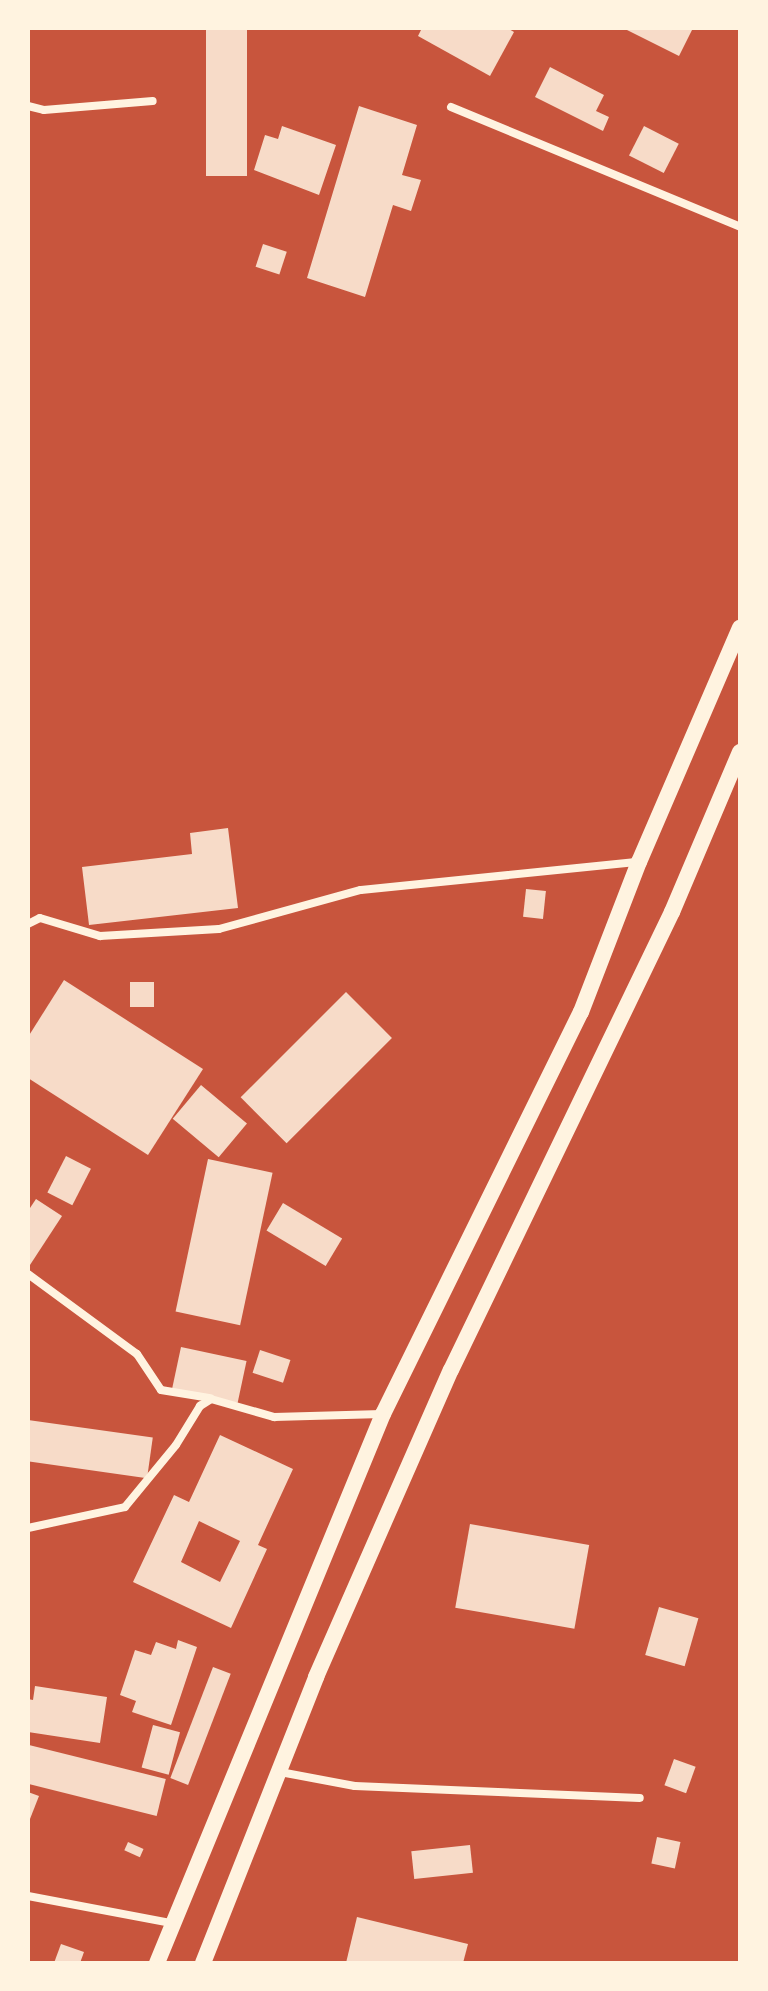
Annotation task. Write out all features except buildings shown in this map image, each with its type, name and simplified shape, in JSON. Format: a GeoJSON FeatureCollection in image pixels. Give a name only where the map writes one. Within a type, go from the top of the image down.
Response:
{"type":"FeatureCollection","features":[{"type":"Feature","properties":{"kind":"main road"},"geometry":{"type":"LineString","coordinates":[[157,1963],[383,1414],[581,1012],[639,862],[740,628]]}},
{"type":"Feature","properties":{"kind":"main road"},"geometry":{"type":"LineString","coordinates":[[203,1963],[280,1772],[451,1370],[672,912],[740,752]]}},
{"type":"Feature","properties":{"kind":"street"},"geometry":{"type":"LineString","coordinates":[[28,106],[44,110],[153,101]]}},
{"type":"Feature","properties":{"kind":"street"},"geometry":{"type":"LineString","coordinates":[[451,107],[740,227]]}},
{"type":"Feature","properties":{"kind":"street"},"geometry":{"type":"LineString","coordinates":[[28,924],[40,918],[100,936],[219,929],[361,890],[639,862]]}},
{"type":"Feature","properties":{"kind":"street"},"geometry":{"type":"LineString","coordinates":[[28,1274],[137,1354],[161,1390],[211,1399],[274,1417],[383,1414]]}},
{"type":"Feature","properties":{"kind":"street"},"geometry":{"type":"LineString","coordinates":[[28,1528],[125,1507],[176,1445],[200,1406],[211,1399]]}},
{"type":"Feature","properties":{"kind":"street"},"geometry":{"type":"LineString","coordinates":[[280,1772],[355,1786],[640,1798]]}},
{"type":"Feature","properties":{"kind":"street"},"geometry":{"type":"LineString","coordinates":[[28,1896],[171,1923]]}}]}
